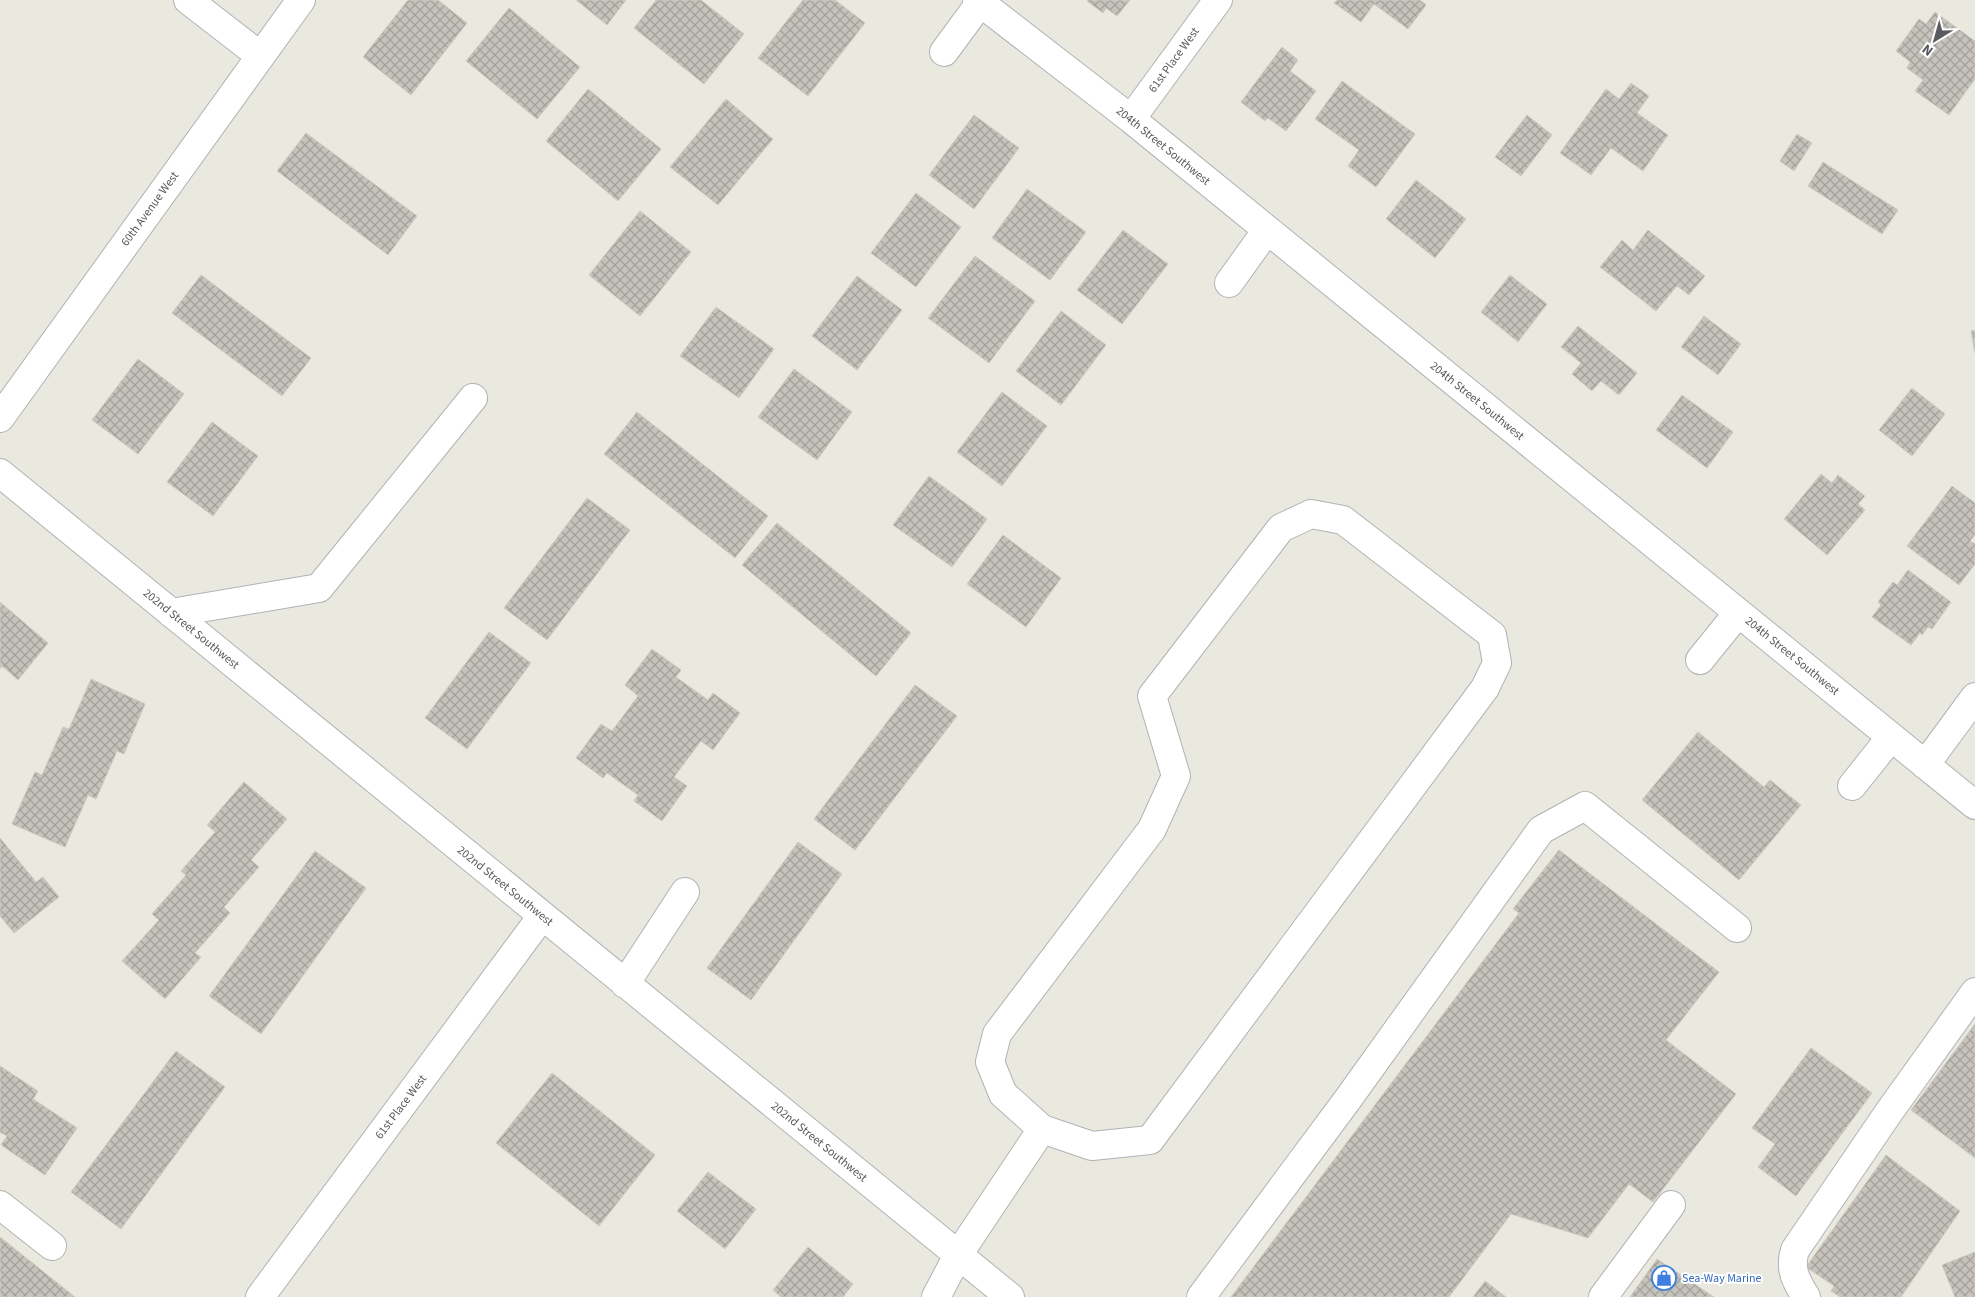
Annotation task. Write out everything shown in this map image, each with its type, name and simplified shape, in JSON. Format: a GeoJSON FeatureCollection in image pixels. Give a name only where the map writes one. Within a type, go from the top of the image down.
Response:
{"type":"FeatureCollection","features":[{"type":"Feature","properties":{"kind":"street"},"geometry":{"type":"LineString","coordinates":[[188,0],[260,55]]}},
{"type":"Feature","properties":{"kind":"street","name":"60th Avenue West"},"geometry":{"type":"LineString","coordinates":[[0,418],[301,0]]}},
{"type":"Feature","properties":{"kind":"street","name":"61st Place West"},"geometry":{"type":"LineString","coordinates":[[1130,119],[1218,0]]}},
{"type":"Feature","properties":{"kind":"street"},"geometry":{"type":"LineString","coordinates":[[944,52],[979,1]]}},
{"type":"Feature","properties":{"kind":"street","name":"204th Street Southwest"},"geometry":{"type":"LineString","coordinates":[[979,1],[1130,119],[1975,805]]}},
{"type":"Feature","properties":{"kind":"street"},"geometry":{"type":"LineString","coordinates":[[1229,284],[1267,230]]}},
{"type":"Feature","properties":{"kind":"street"},"geometry":{"type":"LineString","coordinates":[[171,613],[319,588],[473,398]]}},
{"type":"Feature","properties":{"kind":"street","name":"202nd Street Southwest"},"geometry":{"type":"LineString","coordinates":[[0,473],[1010,1297]]}},
{"type":"Feature","properties":{"kind":"street"},"geometry":{"type":"LineString","coordinates":[[1311,514],[1343,520],[1492,635],[1497,664],[1486,688],[1150,1140],[1092,1146],[1042,1129],[1003,1094],[990,1062],[994,1043],[997,1034],[1152,829],[1176,776],[1152,696],[1281,528],[1311,514]]}},
{"type":"Feature","properties":{"kind":"street"},"geometry":{"type":"LineString","coordinates":[[1700,660],[1738,613]]}},
{"type":"Feature","properties":{"kind":"street"},"geometry":{"type":"LineString","coordinates":[[1925,765],[1975,697]]}},
{"type":"Feature","properties":{"kind":"street"},"geometry":{"type":"LineString","coordinates":[[1852,786],[1891,737]]}},
{"type":"Feature","properties":{"kind":"street"},"geometry":{"type":"LineString","coordinates":[[1201,1297],[1354,1091],[1541,830],[1585,806],[1737,928]]}},
{"type":"Feature","properties":{"kind":"street"},"geometry":{"type":"LineString","coordinates":[[625,984],[685,892]]}},
{"type":"Feature","properties":{"kind":"street","name":"61st Place West"},"geometry":{"type":"LineString","coordinates":[[260,1297],[542,916]]}},
{"type":"Feature","properties":{"kind":"street"},"geometry":{"type":"LineString","coordinates":[[1806,1297],[1794,1278],[1792,1260],[1795,1250],[1889,1112],[1975,992]]}},
{"type":"Feature","properties":{"kind":"street"},"geometry":{"type":"LineString","coordinates":[[936,1297],[958,1255],[1042,1129]]}},
{"type":"Feature","properties":{"kind":"street"},"geometry":{"type":"LineString","coordinates":[[0,1205],[52,1246]]}},
{"type":"Feature","properties":{"kind":"street"},"geometry":{"type":"LineString","coordinates":[[1603,1297],[1671,1205]]}},
{"type":"Feature","properties":{"kind":"building"},"geometry":{"type":"Polygon","coordinates":[[[408,0],[438,0],[467,23],[411,95],[363,57],[408,0]]]}},
{"type":"Feature","properties":{"kind":"building"},"geometry":{"type":"Polygon","coordinates":[[[576,0],[626,0],[607,25],[576,0]]]}},
{"type":"Feature","properties":{"kind":"building"},"geometry":{"type":"Polygon","coordinates":[[[656,0],[701,0],[744,34],[704,84],[634,28],[656,0]]]}},
{"type":"Feature","properties":{"kind":"building"},"geometry":{"type":"Polygon","coordinates":[[[803,0],[835,0],[865,23],[808,96],[758,58],[803,0]]]}},
{"type":"Feature","properties":{"kind":"building"},"geometry":{"type":"Polygon","coordinates":[[[1088,0],[1130,0],[1117,16],[1106,8],[1103,13],[1088,0]]]}},
{"type":"Feature","properties":{"kind":"building"},"geometry":{"type":"Polygon","coordinates":[[[1337,0],[1420,0],[1426,5],[1408,29],[1374,4],[1361,22],[1334,3],[1337,0]]]}},
{"type":"Feature","properties":{"kind":"building"},"geometry":{"type":"Polygon","coordinates":[[[509,8],[580,67],[537,119],[466,61],[509,8]]]}},
{"type":"Feature","properties":{"kind":"building"},"geometry":{"type":"Polygon","coordinates":[[[1935,12],[1975,41],[1975,79],[1949,115],[1915,91],[1923,80],[1907,68],[1910,62],[1896,51],[1919,19],[1926,24],[1935,12]]]}},
{"type":"Feature","properties":{"kind":"building"},"geometry":{"type":"Polygon","coordinates":[[[1282,47],[1298,60],[1290,71],[1316,91],[1286,131],[1268,118],[1265,121],[1241,102],[1282,47]]]}},
{"type":"Feature","properties":{"kind":"building"},"geometry":{"type":"Polygon","coordinates":[[[1342,81],[1415,134],[1376,187],[1348,166],[1359,150],[1315,119],[1342,81]]]}},
{"type":"Feature","properties":{"kind":"building"},"geometry":{"type":"Polygon","coordinates":[[[1631,83],[1649,96],[1637,113],[1668,135],[1643,171],[1611,148],[1591,175],[1560,153],[1606,89],[1619,99],[1631,83]]]}},
{"type":"Feature","properties":{"kind":"building"},"geometry":{"type":"Polygon","coordinates":[[[588,89],[661,149],[618,201],[546,141],[588,89]]]}},
{"type":"Feature","properties":{"kind":"building"},"geometry":{"type":"Polygon","coordinates":[[[726,99],[773,139],[718,205],[670,167],[726,99]]]}},
{"type":"Feature","properties":{"kind":"building"},"geometry":{"type":"Polygon","coordinates":[[[974,115],[1019,148],[974,209],[929,175],[974,115]]]}},
{"type":"Feature","properties":{"kind":"building"},"geometry":{"type":"Polygon","coordinates":[[[1527,115],[1552,135],[1521,176],[1495,157],[1527,115]]]}},
{"type":"Feature","properties":{"kind":"building"},"geometry":{"type":"Polygon","coordinates":[[[306,133],[417,216],[388,255],[277,171],[306,133]]]}},
{"type":"Feature","properties":{"kind":"building"},"geometry":{"type":"Polygon","coordinates":[[[1797,134],[1812,143],[1794,171],[1780,161],[1797,134]]]}},
{"type":"Feature","properties":{"kind":"building"},"geometry":{"type":"Polygon","coordinates":[[[1823,162],[1898,210],[1882,234],[1808,186],[1823,162]]]}},
{"type":"Feature","properties":{"kind":"building"},"geometry":{"type":"Polygon","coordinates":[[[1416,180],[1466,219],[1435,258],[1386,219],[1416,180]]]}},
{"type":"Feature","properties":{"kind":"building"},"geometry":{"type":"Polygon","coordinates":[[[1027,189],[1086,232],[1050,280],[992,238],[1027,189]]]}},
{"type":"Feature","properties":{"kind":"building"},"geometry":{"type":"Polygon","coordinates":[[[916,193],[961,227],[916,287],[871,253],[916,193]]]}},
{"type":"Feature","properties":{"kind":"building"},"geometry":{"type":"Polygon","coordinates":[[[640,211],[691,252],[640,316],[589,275],[640,211]]]}},
{"type":"Feature","properties":{"kind":"building"},"geometry":{"type":"Polygon","coordinates":[[[1123,230],[1168,264],[1122,324],[1077,290],[1123,230]]]}},
{"type":"Feature","properties":{"kind":"building"},"geometry":{"type":"Polygon","coordinates":[[[1648,230],[1705,276],[1689,295],[1677,286],[1656,311],[1600,267],[1622,240],[1633,250],[1648,230]]]}},
{"type":"Feature","properties":{"kind":"building"},"geometry":{"type":"Polygon","coordinates":[[[975,256],[1035,301],[989,363],[928,318],[975,256]]]}},
{"type":"Feature","properties":{"kind":"building"},"geometry":{"type":"Polygon","coordinates":[[[201,275],[311,358],[282,396],[172,313],[201,275]]]}},
{"type":"Feature","properties":{"kind":"building"},"geometry":{"type":"Polygon","coordinates":[[[1510,275],[1547,304],[1518,342],[1481,312],[1510,275]]]}},
{"type":"Feature","properties":{"kind":"building"},"geometry":{"type":"Polygon","coordinates":[[[857,276],[902,310],[857,370],[812,336],[857,276]]]}},
{"type":"Feature","properties":{"kind":"building"},"geometry":{"type":"Polygon","coordinates":[[[716,307],[774,349],[739,398],[680,356],[716,307]]]}},
{"type":"Feature","properties":{"kind":"building"},"geometry":{"type":"Polygon","coordinates":[[[1061,311],[1106,345],[1061,405],[1016,371],[1061,311]]]}},
{"type":"Feature","properties":{"kind":"building"},"geometry":{"type":"Polygon","coordinates":[[[1704,316],[1741,344],[1718,375],[1681,347],[1704,316]]]}},
{"type":"Feature","properties":{"kind":"building"},"geometry":{"type":"Polygon","coordinates":[[[1578,326],[1637,373],[1619,395],[1601,381],[1592,391],[1572,374],[1581,363],[1561,347],[1578,326]]]}},
{"type":"Feature","properties":{"kind":"building"},"geometry":{"type":"Polygon","coordinates":[[[1975,330],[1975,353],[1971,331],[1975,330]]]}},
{"type":"Feature","properties":{"kind":"building"},"geometry":{"type":"Polygon","coordinates":[[[138,359],[184,394],[138,454],[92,420],[138,359]]]}},
{"type":"Feature","properties":{"kind":"building"},"geometry":{"type":"Polygon","coordinates":[[[794,369],[852,412],[817,460],[758,417],[794,369]]]}},
{"type":"Feature","properties":{"kind":"building"},"geometry":{"type":"Polygon","coordinates":[[[1912,388],[1945,414],[1912,456],[1879,430],[1912,388]]]}},
{"type":"Feature","properties":{"kind":"building"},"geometry":{"type":"Polygon","coordinates":[[[1002,392],[1047,426],[1002,486],[957,452],[1002,392]]]}},
{"type":"Feature","properties":{"kind":"building"},"geometry":{"type":"Polygon","coordinates":[[[1682,395],[1733,432],[1707,468],[1656,430],[1682,395]]]}},
{"type":"Feature","properties":{"kind":"building"},"geometry":{"type":"Polygon","coordinates":[[[637,412],[768,516],[735,558],[604,454],[637,412]]]}},
{"type":"Feature","properties":{"kind":"building"},"geometry":{"type":"Polygon","coordinates":[[[212,422],[258,456],[213,516],[167,482],[212,422]]]}},
{"type":"Feature","properties":{"kind":"building"},"geometry":{"type":"Polygon","coordinates":[[[1821,474],[1832,483],[1838,475],[1865,496],[1858,504],[1865,510],[1827,555],[1784,519],[1821,474]]]}},
{"type":"Feature","properties":{"kind":"building"},"geometry":{"type":"Polygon","coordinates":[[[929,476],[987,519],[952,567],[893,525],[929,476]]]}},
{"type":"Feature","properties":{"kind":"building"},"geometry":{"type":"Polygon","coordinates":[[[1952,486],[1975,503],[1975,535],[1970,541],[1975,544],[1975,564],[1959,585],[1907,546],[1952,486]]]}},
{"type":"Feature","properties":{"kind":"building"},"geometry":{"type":"Polygon","coordinates":[[[587,498],[630,530],[547,640],[504,608],[587,498]]]}},
{"type":"Feature","properties":{"kind":"building"},"geometry":{"type":"Polygon","coordinates":[[[777,523],[911,633],[876,676],[742,565],[777,523]]]}},
{"type":"Feature","properties":{"kind":"building"},"geometry":{"type":"Polygon","coordinates":[[[1003,535],[1061,578],[1026,627],[967,584],[1003,535]]]}},
{"type":"Feature","properties":{"kind":"building"},"geometry":{"type":"Polygon","coordinates":[[[1908,570],[1951,602],[1932,629],[1928,627],[1922,635],[1920,633],[1911,645],[1872,617],[1881,605],[1878,602],[1893,582],[1897,585],[1908,570]]]}},
{"type":"Feature","properties":{"kind":"building"},"geometry":{"type":"Polygon","coordinates":[[[0,602],[48,643],[18,680],[2,666],[0,669],[0,602]]]}},
{"type":"Feature","properties":{"kind":"building"},"geometry":{"type":"Polygon","coordinates":[[[489,632],[531,663],[467,749],[425,718],[489,632]]]}},
{"type":"Feature","properties":{"kind":"building"},"geometry":{"type":"Polygon","coordinates":[[[652,649],[681,670],[676,677],[708,700],[713,693],[740,713],[713,750],[701,741],[674,777],[687,786],[662,821],[634,801],[638,795],[607,773],[603,778],[576,758],[601,724],[612,731],[638,696],[625,685],[652,649]]]}},
{"type":"Feature","properties":{"kind":"building"},"geometry":{"type":"Polygon","coordinates":[[[91,679],[145,704],[124,754],[117,751],[96,799],[88,795],[65,847],[12,824],[35,772],[42,775],[63,727],[69,729],[91,679]]]}},
{"type":"Feature","properties":{"kind":"building"},"geometry":{"type":"Polygon","coordinates":[[[915,685],[957,716],[855,850],[814,819],[915,685]]]}},
{"type":"Feature","properties":{"kind":"building"},"geometry":{"type":"Polygon","coordinates":[[[1698,732],[1764,787],[1770,780],[1801,805],[1739,880],[1642,800],[1698,732]]]}},
{"type":"Feature","properties":{"kind":"building"},"geometry":{"type":"Polygon","coordinates":[[[244,782],[287,819],[251,860],[259,867],[224,907],[230,913],[195,953],[201,957],[165,999],[122,961],[159,920],[152,914],[186,875],[181,871],[215,832],[207,825],[244,782]]]}},
{"type":"Feature","properties":{"kind":"building"},"geometry":{"type":"Polygon","coordinates":[[[0,838],[36,882],[43,877],[59,897],[14,933],[0,916],[0,838]]]}},
{"type":"Feature","properties":{"kind":"building"},"geometry":{"type":"Polygon","coordinates":[[[798,842],[842,874],[751,1000],[707,968],[798,842]]]}},
{"type":"Feature","properties":{"kind":"building"},"geometry":{"type":"Polygon","coordinates":[[[1559,850],[1719,972],[1666,1040],[1736,1094],[1653,1202],[1629,1184],[1588,1238],[1511,1214],[1449,1297],[1231,1297],[1519,913],[1513,909],[1559,850]]]}},
{"type":"Feature","properties":{"kind":"building"},"geometry":{"type":"Polygon","coordinates":[[[315,851],[366,888],[261,1034],[209,996],[315,851]]]}},
{"type":"Feature","properties":{"kind":"building"},"geometry":{"type":"Polygon","coordinates":[[[1975,1024],[1975,1158],[1911,1110],[1975,1024]]]}},
{"type":"Feature","properties":{"kind":"building"},"geometry":{"type":"Polygon","coordinates":[[[1811,1048],[1872,1093],[1796,1196],[1758,1167],[1775,1144],[1752,1128],[1811,1048]]]}},
{"type":"Feature","properties":{"kind":"building"},"geometry":{"type":"Polygon","coordinates":[[[176,1051],[225,1087],[121,1229],[71,1192],[176,1051]]]}},
{"type":"Feature","properties":{"kind":"building"},"geometry":{"type":"Polygon","coordinates":[[[0,1066],[38,1091],[33,1099],[77,1128],[45,1175],[1,1145],[7,1136],[0,1132],[0,1066]]]}},
{"type":"Feature","properties":{"kind":"building"},"geometry":{"type":"Polygon","coordinates":[[[552,1073],[655,1155],[599,1226],[496,1143],[552,1073]]]}},
{"type":"Feature","properties":{"kind":"building"},"geometry":{"type":"Polygon","coordinates":[[[1886,1155],[1960,1211],[1901,1297],[1840,1297],[1831,1291],[1834,1286],[1806,1267],[1886,1155]]]}},
{"type":"Feature","properties":{"kind":"building"},"geometry":{"type":"Polygon","coordinates":[[[708,1172],[756,1209],[725,1249],[677,1211],[708,1172]]]}},
{"type":"Feature","properties":{"kind":"building"},"geometry":{"type":"Polygon","coordinates":[[[0,1237],[75,1297],[0,1297],[0,1237]]]}},
{"type":"Feature","properties":{"kind":"building"},"geometry":{"type":"Polygon","coordinates":[[[808,1247],[853,1284],[843,1297],[781,1297],[773,1290],[808,1247]]]}},
{"type":"Feature","properties":{"kind":"building"},"geometry":{"type":"Polygon","coordinates":[[[1975,1252],[1975,1297],[1955,1297],[1942,1265],[1975,1252]]]}},
{"type":"Feature","properties":{"kind":"building","name":"Sea-Way Marine"},"geometry":{"type":"Polygon","coordinates":[[[1657,1259],[1714,1297],[1630,1297],[1657,1259]]]}},
{"type":"Feature","properties":{"kind":"building"},"geometry":{"type":"Polygon","coordinates":[[[1485,1281],[1506,1297],[1473,1297],[1485,1281]]]}},
{"type":"Feature","properties":{"kind":"place","name":"Sea-Way Marine"},"geometry":{"type":"Point","coordinates":[1664,1278]}}]}
